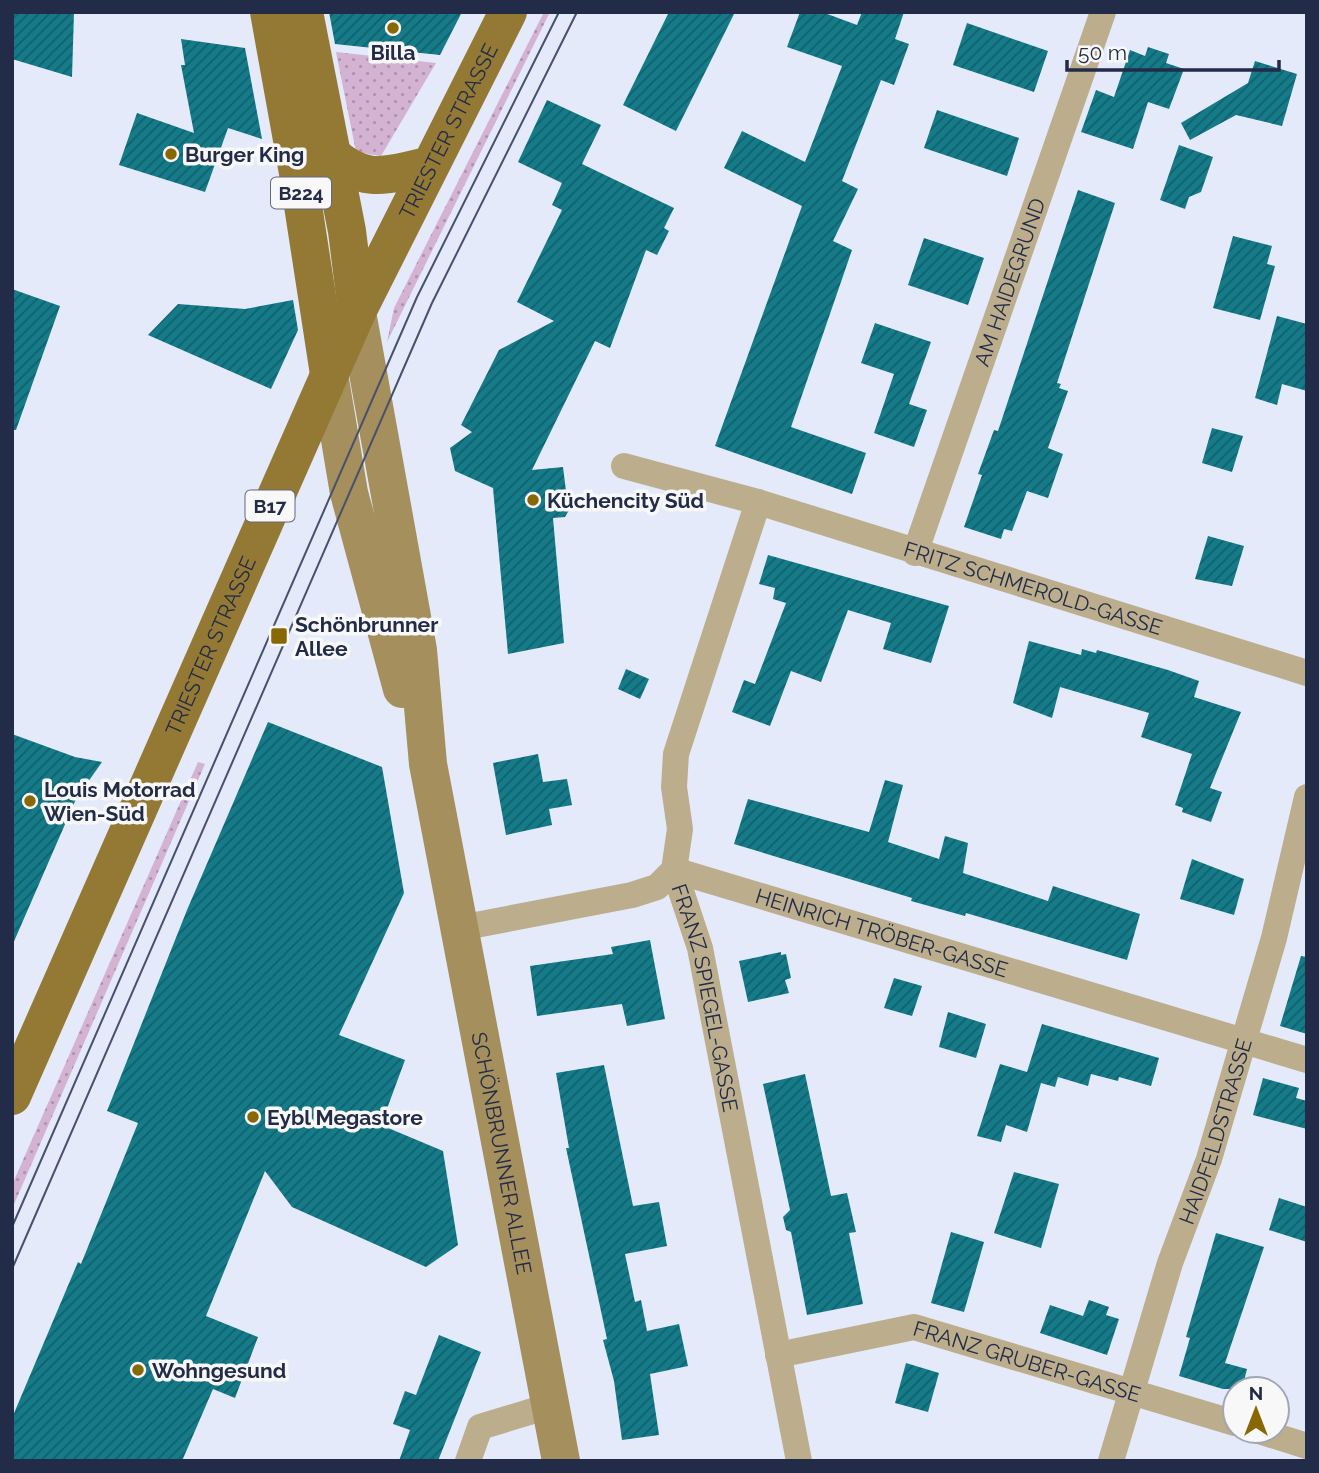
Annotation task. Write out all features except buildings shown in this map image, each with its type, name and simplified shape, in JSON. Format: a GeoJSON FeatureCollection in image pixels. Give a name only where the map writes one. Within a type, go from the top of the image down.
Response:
{"type":"FeatureCollection","features":[{"type":"Feature","properties":{"kind":"main road","name":"B224"},"geometry":{"type":"LineString","coordinates":[[269,12],[298,173],[329,374]]}},
{"type":"Feature","properties":{"kind":"main road","name":"B224"},"geometry":{"type":"LineString","coordinates":[[304,12],[332,155],[357,312]]}},
{"type":"Feature","properties":{"kind":"main road","name":"TRIESTER STRASSE"},"geometry":{"type":"LineString","coordinates":[[12,1096],[357,312],[508,12]]}},
{"type":"Feature","properties":{"kind":"main road"},"geometry":{"type":"LineString","coordinates":[[332,155],[352,172],[361,174],[385,174],[429,166]]}},
{"type":"Feature","properties":{"kind":"main road"},"geometry":{"type":"LineString","coordinates":[[357,312],[418,650],[428,764]]}},
{"type":"Feature","properties":{"kind":"main road"},"geometry":{"type":"LineString","coordinates":[[329,374],[349,493],[418,745],[428,764]]}},
{"type":"Feature","properties":{"kind":"main road","name":"SCHÖNBRUNNER ALLEE"},"geometry":{"type":"LineString","coordinates":[[428,764],[561,1461]]}},
{"type":"Feature","properties":{"kind":"street","name":"AM HAIDEGRUND"},"geometry":{"type":"LineString","coordinates":[[915,553],[1103,12]]}},
{"type":"Feature","properties":{"kind":"street","name":"FRITZ SCHMEROLD-GASSE"},"geometry":{"type":"LineString","coordinates":[[624,466],[758,502],[1307,673]]}},
{"type":"Feature","properties":{"kind":"street","name":"FRANZ SPIEGEL-GASSE"},"geometry":{"type":"LineString","coordinates":[[758,502],[676,754],[674,787],[680,830],[674,870],[700,948],[799,1461]]}},
{"type":"Feature","properties":{"kind":"street","name":"HAIDFELDSTRASSE"},"geometry":{"type":"LineString","coordinates":[[1111,1461],[1170,1263],[1209,1159],[1274,938],[1307,797]]}},
{"type":"Feature","properties":{"kind":"street"},"geometry":{"type":"LineString","coordinates":[[460,928],[632,895],[657,887],[674,870]]}},
{"type":"Feature","properties":{"kind":"street","name":"HEINRICH TRÖBER-GASSE"},"geometry":{"type":"LineString","coordinates":[[674,870],[827,913],[1307,1060]]}},
{"type":"Feature","properties":{"kind":"street","name":"FRANZ GRUBER-GASSE"},"geometry":{"type":"LineString","coordinates":[[778,1355],[914,1328],[1221,1419]]}},
{"type":"Feature","properties":{"kind":"street"},"geometry":{"type":"LineString","coordinates":[[468,1461],[480,1427],[549,1406]]}},
{"type":"Feature","properties":{"kind":"shaded area"},"geometry":{"type":"Polygon","coordinates":[[[544,12],[550,12],[387,342],[394,308],[544,12]]]}},
{"type":"Feature","properties":{"kind":"shaded area"},"geometry":{"type":"Polygon","coordinates":[[[336,52],[436,63],[381,156],[356,152],[336,52]]]}},
{"type":"Feature","properties":{"kind":"shaded area"},"geometry":{"type":"Polygon","coordinates":[[[198,762],[205,764],[12,1209],[12,1185],[198,762]]]}},
{"type":"Feature","properties":{"kind":"tram line"},"geometry":{"type":"LineString","coordinates":[[12,1227],[417,297],[559,12]]}},
{"type":"Feature","properties":{"kind":"tram line"},"geometry":{"type":"LineString","coordinates":[[12,1269],[432,303],[577,12]]}},
{"type":"Feature","properties":{"kind":"place","name":"Billa"},"geometry":{"type":"Point","coordinates":[393,28]}},
{"type":"Feature","properties":{"kind":"place","name":"Burger King"},"geometry":{"type":"Point","coordinates":[171,154]}},
{"type":"Feature","properties":{"kind":"place","name":"Küchencity Süd"},"geometry":{"type":"Point","coordinates":[533,500]}},
{"type":"Feature","properties":{"kind":"place","name":"Schönbrunner Allee"},"geometry":{"type":"Point","coordinates":[279,636]}},
{"type":"Feature","properties":{"kind":"place","name":"Louis Motorrad Wien-Süd"},"geometry":{"type":"Point","coordinates":[30,801]}},
{"type":"Feature","properties":{"kind":"place","name":"Eybl Megastore"},"geometry":{"type":"Point","coordinates":[253,1117]}},
{"type":"Feature","properties":{"kind":"place","name":"Wohngesund"},"geometry":{"type":"Point","coordinates":[138,1370]}}]}
